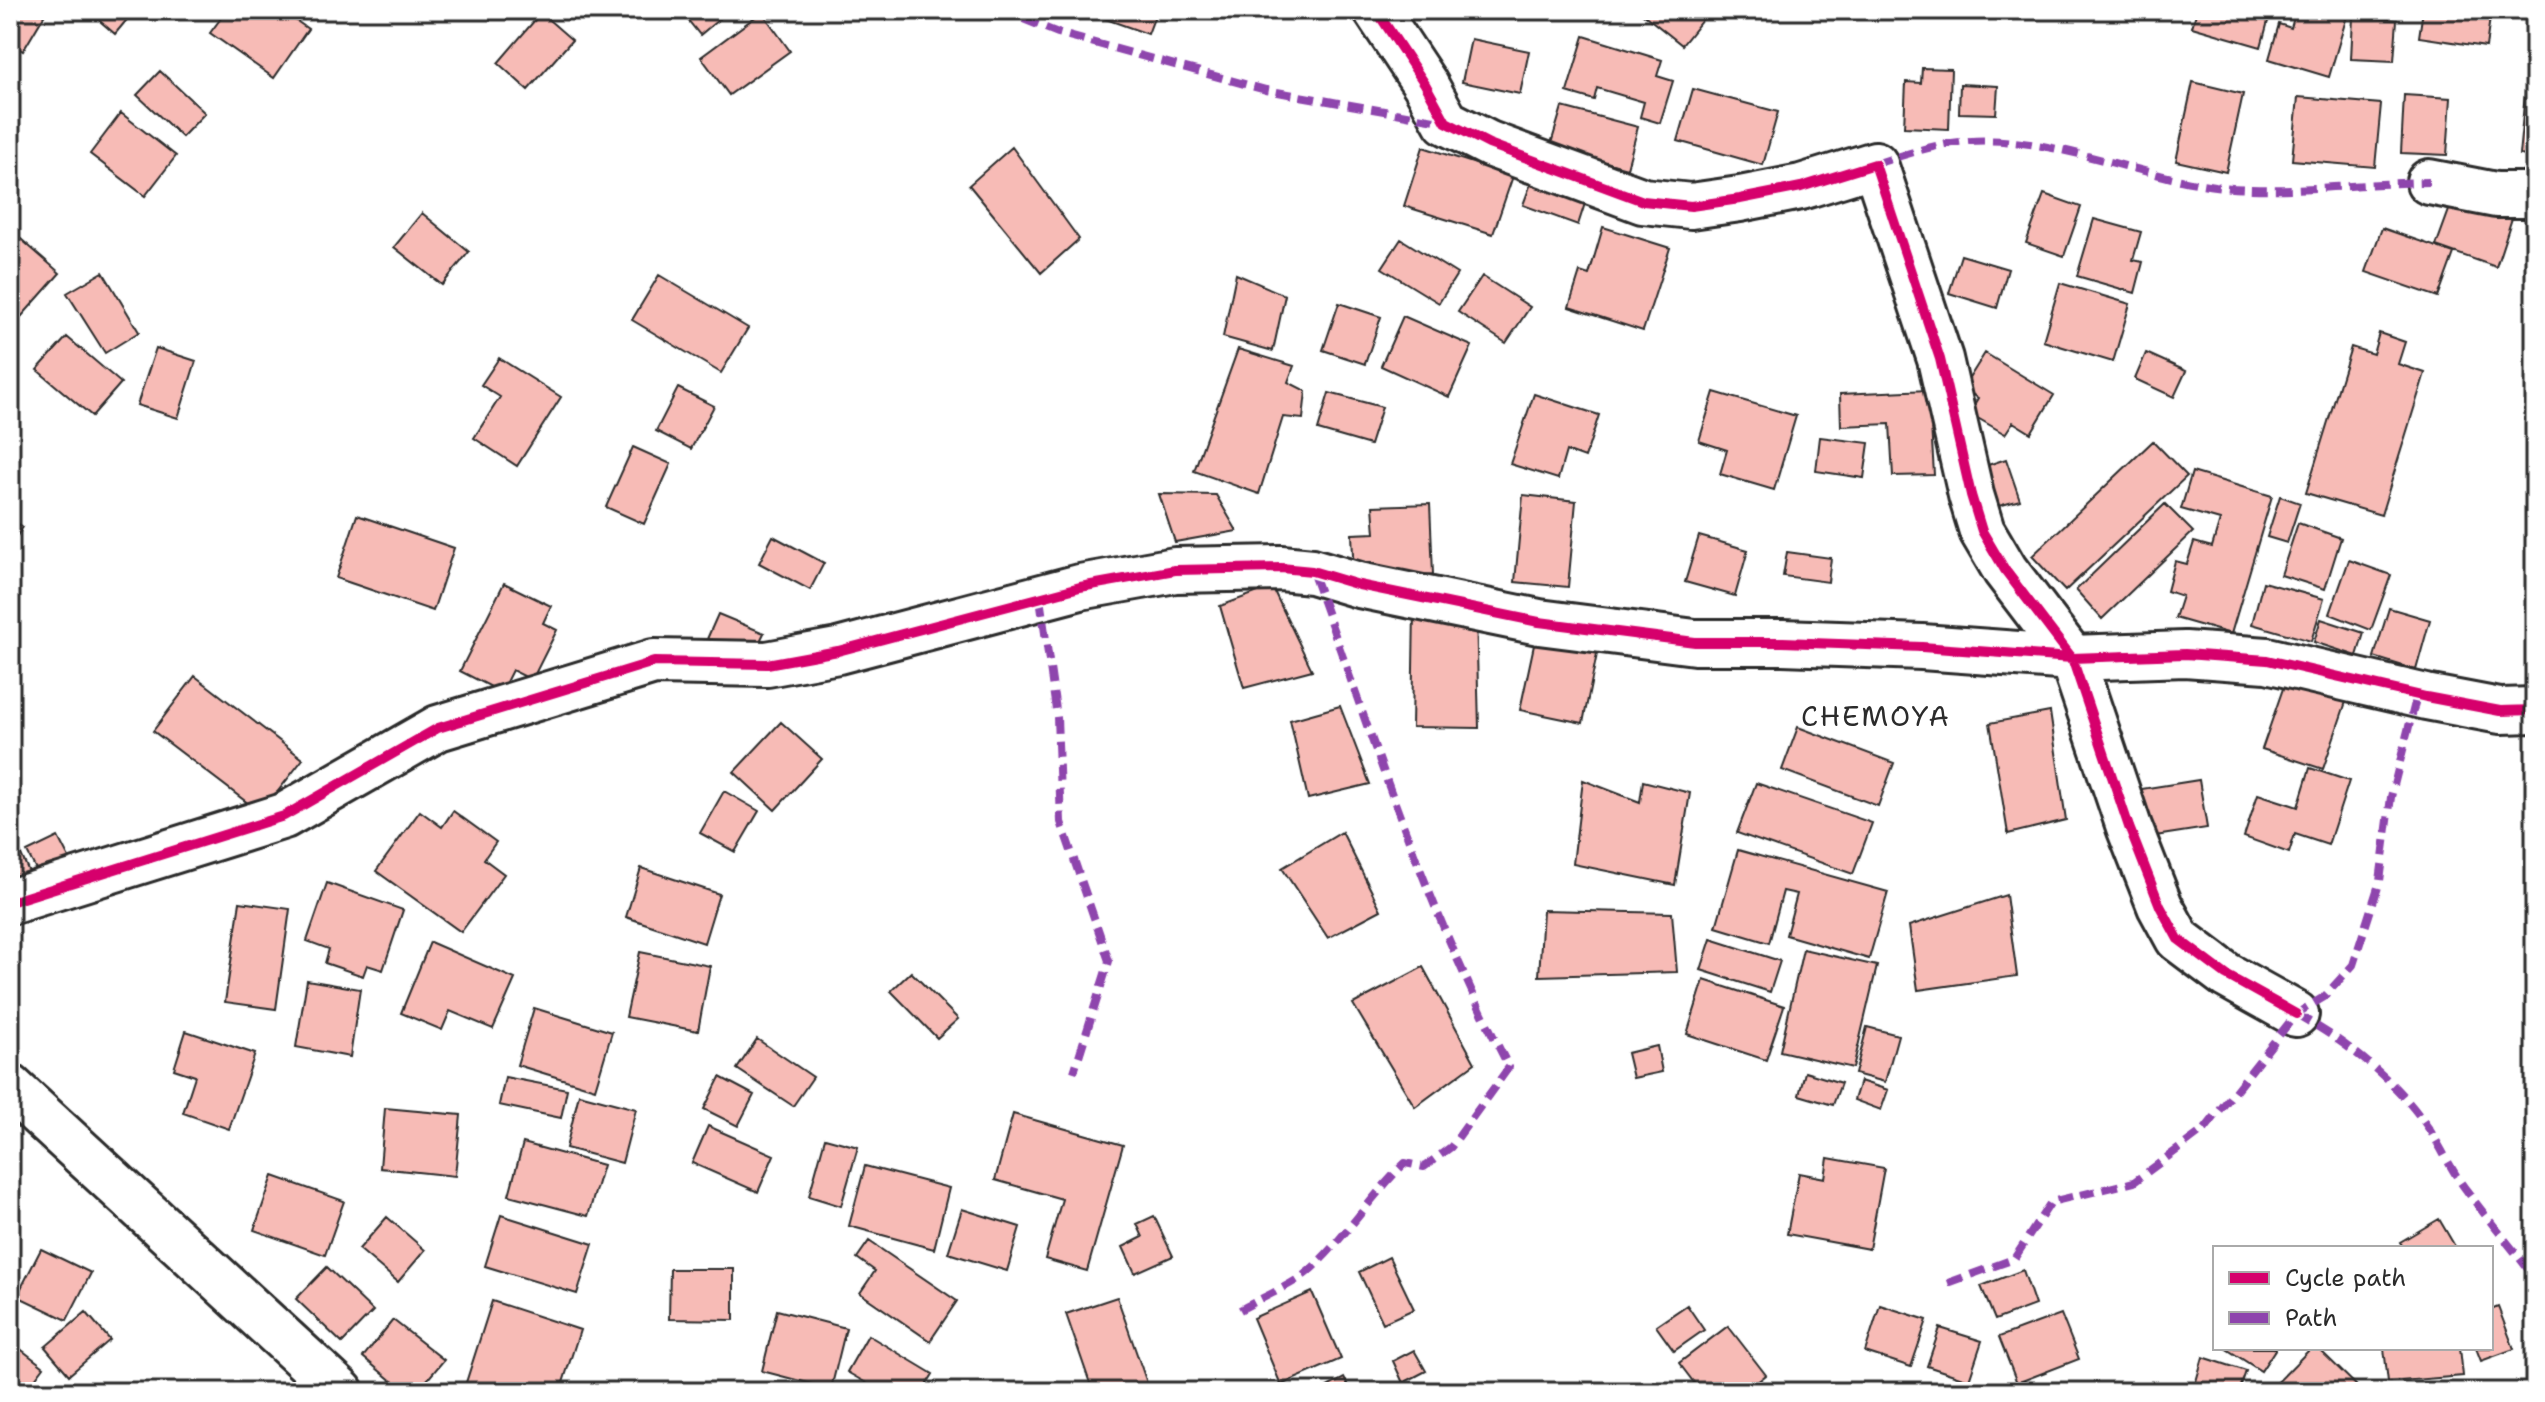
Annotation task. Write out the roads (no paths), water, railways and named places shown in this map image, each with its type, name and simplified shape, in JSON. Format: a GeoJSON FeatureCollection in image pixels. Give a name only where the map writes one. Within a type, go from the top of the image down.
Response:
{"type":"FeatureCollection","features":[{"type":"Feature","properties":{"kind":"street"},"geometry":{"type":"LineString","coordinates":[[1376,10],[1446,122],[1489,144],[1643,201],[1691,206],[1740,199],[1801,187],[1875,164],[1940,359],[1982,531],[2005,570],[2072,658],[2129,827],[2160,906],[2178,939],[2226,975],[2296,1014]]}},
{"type":"Feature","properties":{"kind":"street"},"geometry":{"type":"LineString","coordinates":[[2429,182],[2496,195],[2535,195]]}},
{"type":"Feature","properties":{"kind":"street"},"geometry":{"type":"LineString","coordinates":[[10,902],[284,816],[438,728],[654,662],[767,664],[853,647],[1080,587],[1175,570],[1281,568],[1312,571],[1359,585],[1539,622],[1695,642],[1922,647],[2072,658],[2185,654],[2267,660],[2500,711],[2535,710]]}},
{"type":"Feature","properties":{"kind":"street"},"geometry":{"type":"LineString","coordinates":[[10,1087],[341,1392]]}},
{"type":"Feature","properties":{"kind":"district","name":"CHEMOYA"},"geometry":{"type":"Point","coordinates":[1876,716]}}]}
